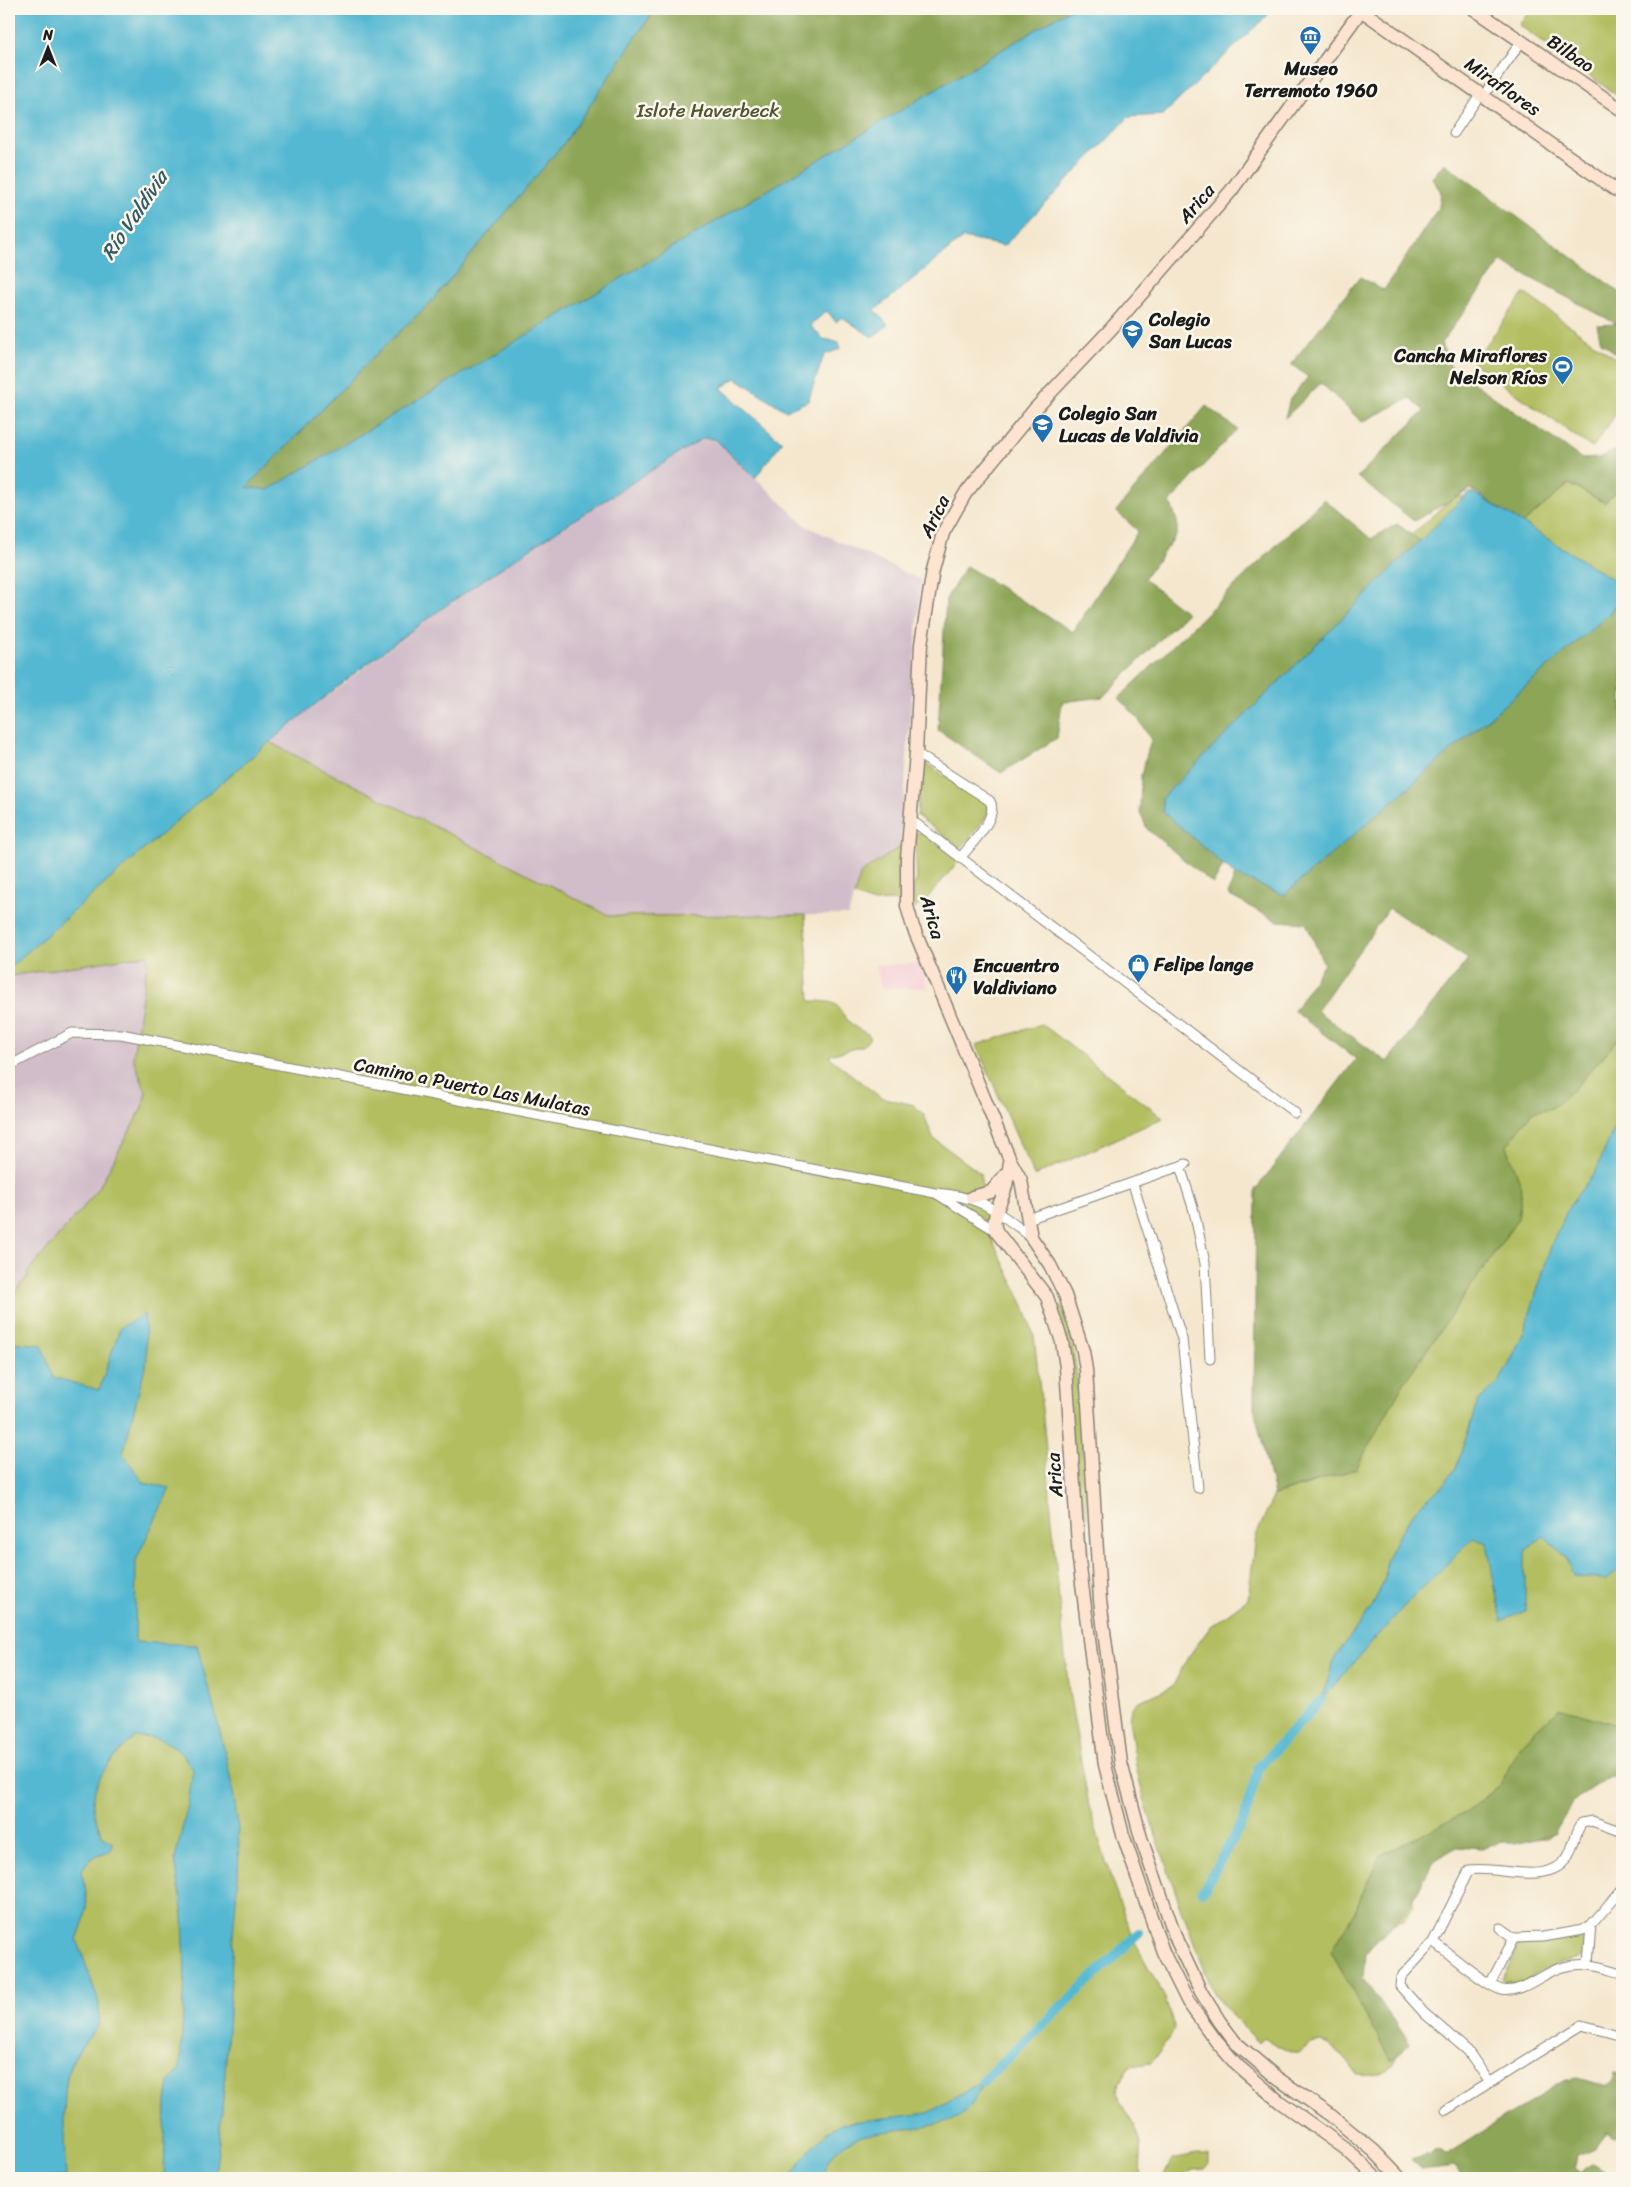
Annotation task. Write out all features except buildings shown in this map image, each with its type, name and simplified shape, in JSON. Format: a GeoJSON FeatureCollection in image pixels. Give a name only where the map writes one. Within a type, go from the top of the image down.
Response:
{"type":"FeatureCollection","features":[{"type":"Feature","properties":{"kind":"main road","name":"Miraflores"},"geometry":{"type":"LineString","coordinates":[[1361,9],[1620,189]]}},
{"type":"Feature","properties":{"kind":"main road","name":"Arica"},"geometry":{"type":"LineString","coordinates":[[1361,9],[1231,191],[1110,330],[1034,410],[965,494],[942,533],[932,570],[921,644],[916,753],[910,819],[907,906],[917,936],[1009,1165],[1021,1180],[1031,1237],[1050,1265],[1065,1296],[1083,1351],[1086,1370],[1100,1600],[1121,1763],[1132,1806],[1177,1941],[1191,1973],[1220,2022],[1248,2055],[1360,2139],[1386,2162],[1400,2178]]}},
{"type":"Feature","properties":{"kind":"main road","name":"Bilbao"},"geometry":{"type":"LineString","coordinates":[[1474,9],[1622,110]]}},
{"type":"Feature","properties":{"kind":"main road"},"geometry":{"type":"LineString","coordinates":[[972,1198],[991,1192],[1009,1165]]}},
{"type":"Feature","properties":{"kind":"main road"},"geometry":{"type":"LineString","coordinates":[[996,1231],[994,1218],[1005,1190],[1009,1165]]}},
{"type":"Feature","properties":{"kind":"main road","name":"Arica"},"geometry":{"type":"LineString","coordinates":[[996,1231],[1047,1298],[1062,1342],[1066,1367],[1078,1560],[1104,1765],[1115,1807],[1163,1952],[1177,1983],[1211,2034],[1237,2065],[1280,2102],[1346,2149],[1376,2177]]}},
{"type":"Feature","properties":{"kind":"street"},"geometry":{"type":"LineString","coordinates":[[1454,133],[1477,99],[1484,95],[1521,42]]}},
{"type":"Feature","properties":{"kind":"street"},"geometry":{"type":"LineString","coordinates":[[916,753],[990,801],[993,806],[992,817],[961,857]]}},
{"type":"Feature","properties":{"kind":"street"},"geometry":{"type":"LineString","coordinates":[[910,819],[1295,1113]]}},
{"type":"Feature","properties":{"kind":"street","name":"Camino a Puerto Las Mulatas"},"geometry":{"type":"LineString","coordinates":[[9,1066],[72,1033],[121,1034],[935,1193],[972,1198],[997,1210],[1031,1237]]}},
{"type":"Feature","properties":{"kind":"street"},"geometry":{"type":"LineString","coordinates":[[1028,1219],[1183,1165],[1205,1263],[1210,1359]]}},
{"type":"Feature","properties":{"kind":"street"},"geometry":{"type":"LineString","coordinates":[[1133,1184],[1182,1339],[1198,1488]]}},
{"type":"Feature","properties":{"kind":"street","name":"Camino a Puerto Las Mulatas"},"geometry":{"type":"LineString","coordinates":[[935,1193],[996,1231]]}},
{"type":"Feature","properties":{"kind":"street"},"geometry":{"type":"LineString","coordinates":[[1490,2083],[1468,2051],[1403,1992],[1400,1986],[1401,1977],[1433,1942],[1468,1870],[1480,1868],[1543,1874],[1558,1867],[1567,1857],[1575,1832],[1582,1823],[1592,1821],[1622,1832]]}},
{"type":"Feature","properties":{"kind":"street"},"geometry":{"type":"LineString","coordinates":[[1500,1928],[1514,1938],[1568,1934],[1591,1925],[1622,1889]]}},
{"type":"Feature","properties":{"kind":"street"},"geometry":{"type":"LineString","coordinates":[[1588,1963],[1591,1925]]}},
{"type":"Feature","properties":{"kind":"street"},"geometry":{"type":"LineString","coordinates":[[1490,1984],[1514,1938]]}},
{"type":"Feature","properties":{"kind":"street"},"geometry":{"type":"LineString","coordinates":[[1433,1942],[1490,1984],[1502,1990],[1517,1988],[1561,1967],[1588,1963],[1622,1973]]}},
{"type":"Feature","properties":{"kind":"street"},"geometry":{"type":"LineString","coordinates":[[1446,2110],[1582,2025],[1622,2036]]}},
{"type":"Feature","properties":{"kind":"shaded area"},"geometry":{"type":"Polygon","coordinates":[[[703,438],[715,439],[806,526],[921,580],[900,847],[861,873],[848,915],[610,916],[269,742],[416,627],[531,548],[703,438]]]}},
{"type":"Feature","properties":{"kind":"shaded area"},"geometry":{"type":"Polygon","coordinates":[[[148,954],[133,1058],[151,1105],[138,1136],[93,1196],[39,1300],[9,1324],[9,976],[148,954]]]}},
{"type":"Feature","properties":{"kind":"shaded area"},"geometry":{"type":"Polygon","coordinates":[[[920,963],[928,988],[881,988],[876,965],[920,963]]]}},
{"type":"Feature","properties":{"kind":"green space","name":"Islote Haverbeck"},"geometry":{"type":"Polygon","coordinates":[[[655,9],[1070,9],[269,490],[247,487],[379,351],[431,302],[564,143],[655,9]]]}},
{"type":"Feature","properties":{"kind":"green space"},"geometry":{"type":"Polygon","coordinates":[[[1531,9],[1622,9],[1622,99],[1519,25],[1531,9]]]}},
{"type":"Feature","properties":{"kind":"green space"},"geometry":{"type":"Polygon","coordinates":[[[1444,163],[1622,294],[1622,358],[1601,342],[1597,325],[1617,324],[1501,262],[1441,343],[1451,367],[1582,459],[1598,458],[1622,448],[1622,484],[1605,503],[1569,484],[1522,524],[1471,489],[1414,521],[1357,477],[1424,411],[1410,398],[1362,422],[1321,383],[1285,418],[1290,399],[1308,377],[1291,364],[1360,277],[1384,290],[1439,207],[1441,192],[1432,178],[1444,163]]]}},
{"type":"Feature","properties":{"kind":"green space","name":"Cancha Miraflores Nelson Ríos"},"geometry":{"type":"Polygon","coordinates":[[[1524,293],[1622,363],[1622,406],[1592,448],[1473,363],[1524,293]]]}},
{"type":"Feature","properties":{"kind":"green space"},"geometry":{"type":"Polygon","coordinates":[[[1206,406],[1237,429],[1170,502],[1177,521],[1177,534],[1144,579],[1187,613],[1103,697],[1062,702],[1057,738],[1001,773],[938,730],[946,599],[966,566],[1073,632],[1138,531],[1116,511],[1206,406]]]}},
{"type":"Feature","properties":{"kind":"green space"},"geometry":{"type":"Polygon","coordinates":[[[1569,484],[1605,503],[1622,484],[1622,585],[1522,524],[1569,484]]]}},
{"type":"Feature","properties":{"kind":"green space"},"geometry":{"type":"Polygon","coordinates":[[[1454,497],[1469,497],[1622,591],[1622,1787],[1608,1773],[1579,1778],[1553,1833],[1548,1838],[1533,1839],[1497,1815],[1419,1870],[1413,1907],[1404,1920],[1388,1927],[1376,1938],[1355,1966],[1397,2054],[1387,2070],[1371,2075],[1357,2075],[1339,2053],[1321,2042],[1308,2046],[1298,2053],[1276,2046],[1263,2038],[1259,2043],[1215,1997],[1181,1908],[1147,1809],[1137,1771],[1129,1719],[1131,1709],[1137,1702],[1173,1686],[1188,1657],[1211,1626],[1248,1599],[1256,1536],[1274,1495],[1315,1483],[1503,914],[1246,881],[1151,811],[1407,539],[1454,497]]]}},
{"type":"Feature","properties":{"kind":"green space"},"geometry":{"type":"Polygon","coordinates":[[[1324,499],[1371,539],[1397,524],[1420,541],[1162,798],[1163,812],[1224,864],[1213,884],[1147,829],[1140,812],[1141,775],[1151,740],[1137,717],[1119,698],[1324,499]]]}},
{"type":"Feature","properties":{"kind":"green space"},"geometry":{"type":"Polygon","coordinates":[[[1622,595],[1622,1035],[1577,1086],[1552,1108],[1532,1112],[1507,1146],[1522,1188],[1518,1219],[1403,1384],[1356,1469],[1274,1495],[1254,1407],[1256,1189],[1356,1059],[1294,1011],[1324,964],[1306,923],[1277,921],[1228,895],[1235,875],[1284,895],[1608,615],[1622,595]],[[1389,908],[1317,1011],[1387,1062],[1468,959],[1389,908]]]}},
{"type":"Feature","properties":{"kind":"green space"},"geometry":{"type":"Polygon","coordinates":[[[269,742],[610,916],[805,915],[810,1001],[835,1004],[855,1027],[871,1037],[863,1046],[830,1055],[830,1058],[880,1097],[914,1105],[924,1115],[933,1138],[980,1173],[989,1233],[1024,1306],[1034,1336],[1069,1692],[1089,1806],[1113,1885],[1134,1941],[1165,1998],[1175,2029],[1151,2063],[1130,2066],[1122,2078],[1119,2088],[1122,2104],[1140,2140],[1141,2178],[9,2178],[9,1299],[28,1276],[27,1273],[97,1191],[142,1108],[146,1092],[133,1058],[148,955],[9,976],[9,968],[19,959],[9,956],[269,742]]]}},
{"type":"Feature","properties":{"kind":"green space"},"geometry":{"type":"Polygon","coordinates":[[[927,764],[988,804],[989,813],[963,846],[959,847],[917,816],[922,765],[927,764]]]}},
{"type":"Feature","properties":{"kind":"green space"},"geometry":{"type":"Polygon","coordinates":[[[923,832],[959,861],[924,902],[914,909],[913,887],[917,879],[915,836],[916,833],[923,832]]]}},
{"type":"Feature","properties":{"kind":"green space"},"geometry":{"type":"Polygon","coordinates":[[[900,847],[902,850],[902,898],[898,901],[871,902],[854,896],[861,873],[900,847]]]}},
{"type":"Feature","properties":{"kind":"green space"},"geometry":{"type":"Polygon","coordinates":[[[1042,1024],[1163,1118],[1034,1176],[976,1045],[1042,1024]]]}},
{"type":"Feature","properties":{"kind":"green space"},"geometry":{"type":"Polygon","coordinates":[[[1061,1306],[1068,1320],[1077,1381],[1084,1461],[1089,1550],[1087,1552],[1084,1552],[1057,1309],[1061,1306]]]}},
{"type":"Feature","properties":{"kind":"green space"},"geometry":{"type":"Polygon","coordinates":[[[1559,1708],[1622,1726],[1622,1772],[1598,1783],[1581,1795],[1567,1811],[1554,1834],[1515,1844],[1502,1840],[1482,1849],[1457,1847],[1434,1860],[1408,1909],[1365,1953],[1363,1979],[1410,2043],[1391,2061],[1331,1951],[1351,1918],[1380,1855],[1467,1812],[1500,1785],[1519,1746],[1559,1708]]]}},
{"type":"Feature","properties":{"kind":"green space"},"geometry":{"type":"Polygon","coordinates":[[[1586,1933],[1589,1937],[1582,1957],[1561,1962],[1518,1983],[1504,1982],[1502,1979],[1520,1945],[1527,1941],[1553,1941],[1586,1933]]]}},
{"type":"Feature","properties":{"kind":"green space"},"geometry":{"type":"Polygon","coordinates":[[[1614,2073],[1622,2074],[1622,2134],[1614,2137],[1606,2132],[1593,2149],[1577,2155],[1575,2167],[1579,2174],[1594,2164],[1617,2178],[1465,2178],[1454,2166],[1421,2170],[1412,2160],[1429,2154],[1435,2148],[1447,2154],[1563,2081],[1577,2078],[1606,2086],[1612,2081],[1614,2073]]]}},
{"type":"Feature","properties":{"kind":"green space"},"geometry":{"type":"Polygon","coordinates":[[[1197,2154],[1209,2154],[1209,2163],[1204,2169],[1193,2170],[1185,2175],[1184,2178],[1163,2178],[1172,2159],[1197,2154]]]}},
{"type":"Feature","properties":{"kind":"water","name":"Río Valdivia"},"geometry":{"type":"Polygon","coordinates":[[[9,9],[655,9],[564,143],[431,302],[379,351],[247,487],[268,490],[1070,9],[1274,9],[1163,115],[1129,117],[1004,246],[963,238],[875,310],[888,325],[872,337],[842,317],[836,322],[827,311],[810,325],[823,339],[839,342],[840,349],[824,355],[808,401],[786,411],[736,378],[721,388],[782,442],[755,478],[715,439],[703,438],[558,530],[416,627],[311,708],[209,793],[9,968],[9,9]]]}},
{"type":"Feature","properties":{"kind":"water"},"geometry":{"type":"Polygon","coordinates":[[[1468,493],[1474,493],[1622,585],[1622,595],[1608,615],[1284,895],[1235,875],[1163,812],[1162,798],[1468,493]]]}},
{"type":"Feature","properties":{"kind":"water"},"geometry":{"type":"Polygon","coordinates":[[[1622,1108],[1622,1389],[1618,1402],[1622,1418],[1622,1567],[1606,1580],[1573,1576],[1565,1556],[1544,1536],[1525,1551],[1525,1611],[1501,1621],[1487,1543],[1473,1538],[1408,1602],[1321,1700],[1335,1657],[1371,1609],[1385,1578],[1386,1560],[1399,1534],[1416,1509],[1441,1487],[1456,1468],[1478,1401],[1499,1382],[1509,1364],[1525,1329],[1552,1243],[1571,1203],[1596,1171],[1622,1108]]]}},
{"type":"Feature","properties":{"kind":"water"},"geometry":{"type":"Polygon","coordinates":[[[144,1314],[147,1359],[123,1454],[144,1483],[170,1488],[136,1560],[135,1642],[197,1645],[232,1784],[239,1842],[226,2056],[215,2175],[214,2178],[164,2178],[166,2101],[169,2083],[180,2068],[185,1975],[183,1917],[175,1859],[188,1804],[193,1769],[181,1753],[169,1744],[154,1738],[135,1737],[102,1774],[95,1792],[93,1806],[95,1815],[103,1837],[112,1842],[110,1851],[92,1858],[81,1873],[86,1890],[86,1907],[77,1939],[99,2003],[99,2025],[77,2054],[68,2073],[64,2110],[66,2177],[9,2178],[9,1342],[42,1345],[53,1377],[99,1390],[120,1328],[144,1314]]]}},
{"type":"Feature","properties":{"kind":"water"},"geometry":{"type":"Polygon","coordinates":[[[983,2081],[969,2108],[949,2121],[863,2136],[845,2144],[831,2157],[822,2178],[789,2178],[813,2146],[827,2132],[843,2123],[928,2113],[983,2081]]]}},
{"type":"Feature","properties":{"kind":"waterway"},"geometry":{"type":"LineString","coordinates":[[1202,1892],[1244,1819],[1258,1768],[1321,1700]]}},
{"type":"Feature","properties":{"kind":"waterway"},"geometry":{"type":"LineString","coordinates":[[983,2081],[1139,1933]]}},
{"type":"Feature","properties":{"kind":"place","name":"Museo Terremoto 1960"},"geometry":{"type":"Point","coordinates":[1311,56]}},
{"type":"Feature","properties":{"kind":"place","name":"Colegio San Lucas"},"geometry":{"type":"Point","coordinates":[1133,349]}},
{"type":"Feature","properties":{"kind":"place","name":"Cancha Miraflores Nelson Ríos"},"geometry":{"type":"Point","coordinates":[1563,385]}},
{"type":"Feature","properties":{"kind":"place","name":"Colegio San Lucas de Valdivia"},"geometry":{"type":"Point","coordinates":[1043,443]}},
{"type":"Feature","properties":{"kind":"place","name":"Felipe lange"},"geometry":{"type":"Point","coordinates":[1138,983]}},
{"type":"Feature","properties":{"kind":"place","name":"Encuentro Valdiviano"},"geometry":{"type":"Point","coordinates":[957,995]}}]}
